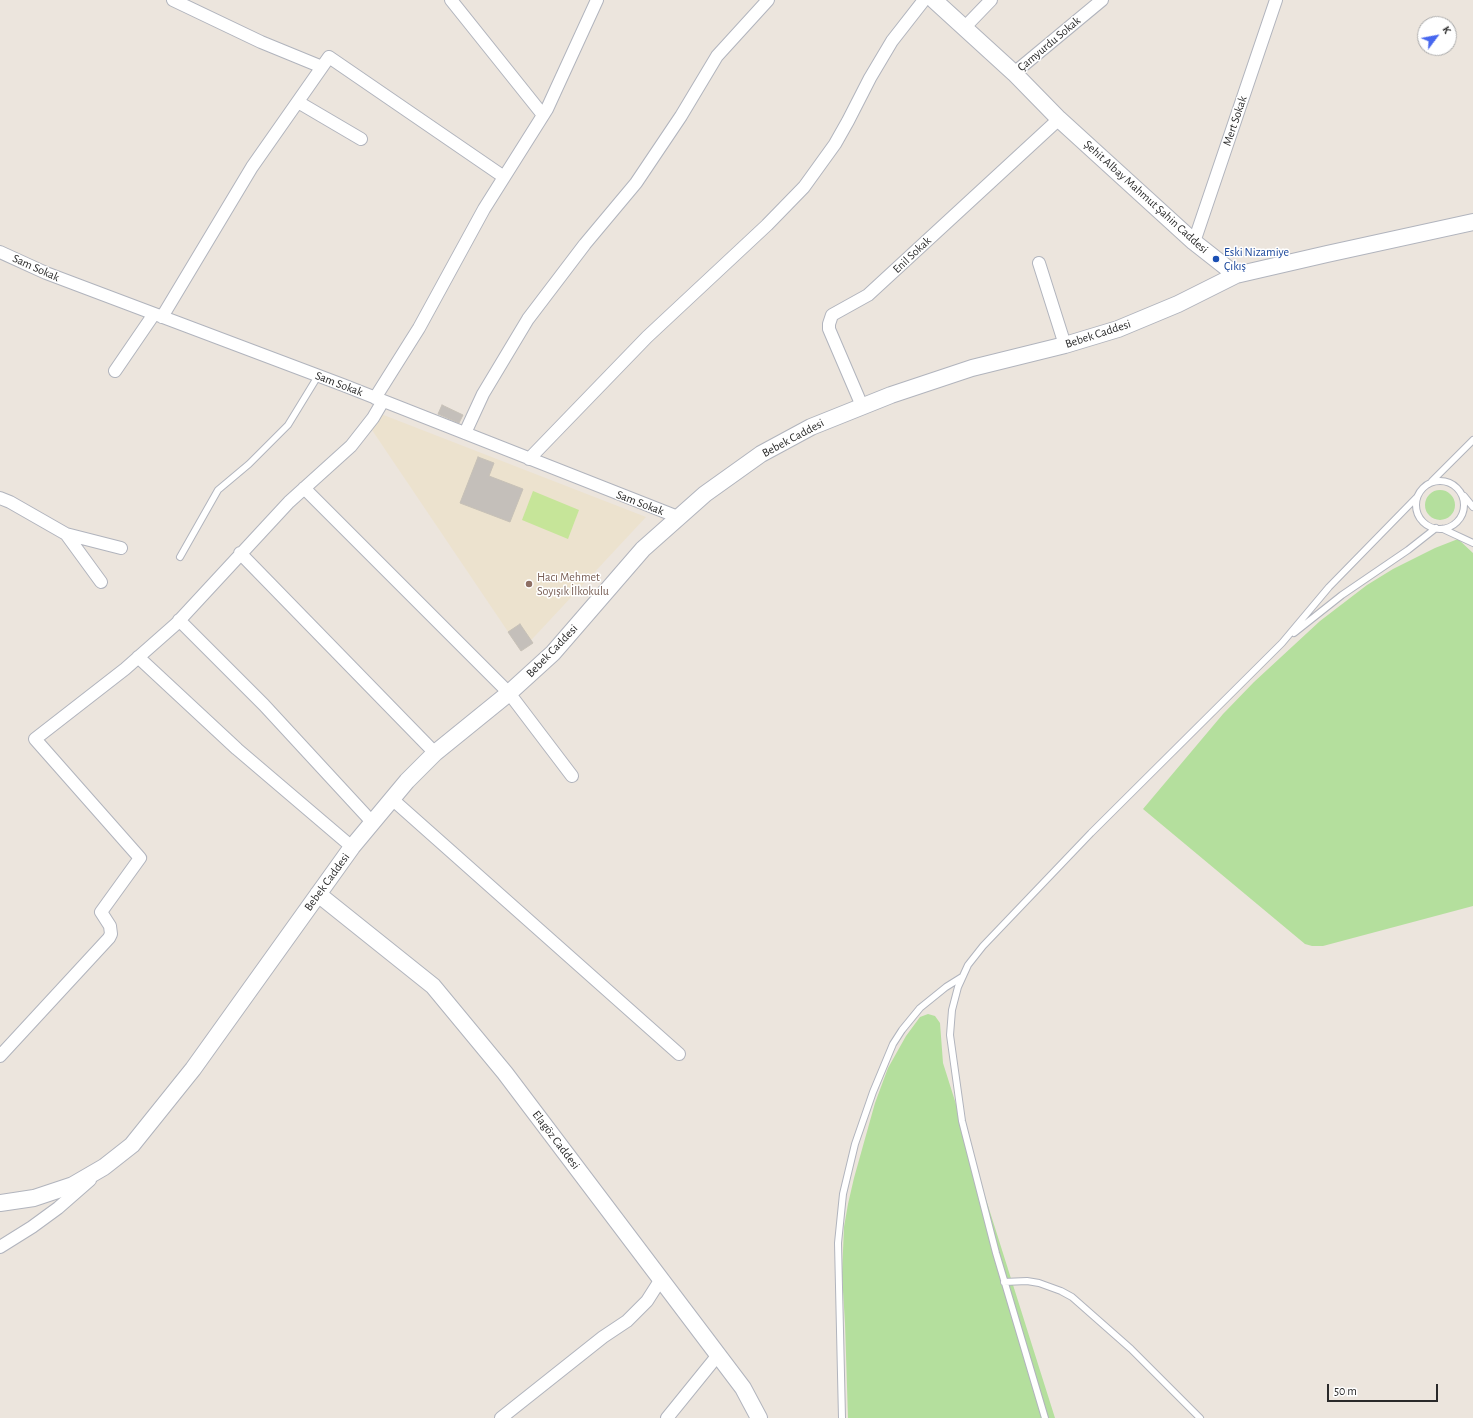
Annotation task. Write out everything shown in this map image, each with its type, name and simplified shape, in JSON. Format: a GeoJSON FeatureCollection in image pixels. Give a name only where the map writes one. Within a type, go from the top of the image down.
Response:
{"type":"FeatureCollection","features":[{"type":"Feature","properties":{"kind":"street"},"geometry":{"type":"LineString","coordinates":[[451,0],[543,115]]}},
{"type":"Feature","properties":{"kind":"street"},"geometry":{"type":"LineString","coordinates":[[0,1056],[109,938],[111,934],[110,926],[101,912],[140,858],[35,739],[138,658],[179,620],[289,502],[352,446],[373,418],[379,399],[484,209],[543,115],[597,0]]}},
{"type":"Feature","properties":{"kind":"street"},"geometry":{"type":"LineString","coordinates":[[465,433],[483,394],[528,320],[585,244],[636,183],[681,116],[717,56],[768,0]]}},
{"type":"Feature","properties":{"kind":"street"},"geometry":{"type":"LineString","coordinates":[[529,459],[647,338],[767,225],[804,187],[835,144],[870,78],[892,41],[924,0]]}},
{"type":"Feature","properties":{"kind":"street","name":"Şehit Albay Mahmut Şahin Caddesi"},"geometry":{"type":"LineString","coordinates":[[934,0],[1014,73],[1059,119],[1194,242],[1236,275]]}},
{"type":"Feature","properties":{"kind":"street"},"geometry":{"type":"LineString","coordinates":[[965,27],[991,0]]}},
{"type":"Feature","properties":{"kind":"street","name":"Çamyurdu Sokak"},"geometry":{"type":"LineString","coordinates":[[1014,73],[1102,0]]}},
{"type":"Feature","properties":{"kind":"street","name":"Mert Sokak"},"geometry":{"type":"LineString","coordinates":[[1194,242],[1276,0]]}},
{"type":"Feature","properties":{"kind":"street"},"geometry":{"type":"LineString","coordinates":[[180,1],[261,42],[322,67]]}},
{"type":"Feature","properties":{"kind":"street"},"geometry":{"type":"LineString","coordinates":[[115,371],[158,316],[252,167],[329,57],[504,177]]}},
{"type":"Feature","properties":{"kind":"street"},"geometry":{"type":"LineString","coordinates":[[298,102],[360,139]]}},
{"type":"Feature","properties":{"kind":"street","name":"Enil Sokak"},"geometry":{"type":"LineString","coordinates":[[862,406],[829,329],[828,324],[832,314],[868,295],[1059,119]]}},
{"type":"Feature","properties":{"kind":"street"},"geometry":{"type":"LineString","coordinates":[[1236,275],[1473,222]]}},
{"type":"Feature","properties":{"kind":"street","name":"Sam Sokak"},"geometry":{"type":"LineString","coordinates":[[0,252],[46,273],[379,399],[678,517]]}},
{"type":"Feature","properties":{"kind":"street"},"geometry":{"type":"LineString","coordinates":[[1039,263],[1065,345]]}},
{"type":"Feature","properties":{"kind":"street","name":"Bebek Caddesi"},"geometry":{"type":"LineString","coordinates":[[0,1203],[34,1198],[73,1185],[104,1167],[132,1145],[188,1075],[352,847],[392,799],[435,753],[509,693],[553,652],[643,549],[705,494],[762,454],[811,427],[918,385],[972,368],[1065,345],[1149,317],[1208,290],[1236,275]]}},
{"type":"Feature","properties":{"kind":"street"},"geometry":{"type":"LineString","coordinates":[[304,488],[509,693],[572,776]]}},
{"type":"Feature","properties":{"kind":"street"},"geometry":{"type":"LineString","coordinates":[[0,498],[10,502],[66,534],[121,548]]}},
{"type":"Feature","properties":{"kind":"street"},"geometry":{"type":"LineString","coordinates":[[66,534],[101,582]]}},
{"type":"Feature","properties":{"kind":"street"},"geometry":{"type":"LineString","coordinates":[[240,553],[435,753]]}},
{"type":"Feature","properties":{"kind":"street"},"geometry":{"type":"LineString","coordinates":[[179,620],[264,705],[372,822]]}},
{"type":"Feature","properties":{"kind":"street"},"geometry":{"type":"LineString","coordinates":[[138,658],[237,749],[352,847]]}},
{"type":"Feature","properties":{"kind":"street"},"geometry":{"type":"LineString","coordinates":[[392,799],[679,1054]]}},
{"type":"Feature","properties":{"kind":"street","name":"Elagöz Caddesi"},"geometry":{"type":"LineString","coordinates":[[318,894],[432,986],[505,1074],[743,1388],[759,1418]]}},
{"type":"Feature","properties":{"kind":"street"},"geometry":{"type":"LineString","coordinates":[[0,1247],[32,1227],[58,1208],[104,1167]]}},
{"type":"Feature","properties":{"kind":"street"},"geometry":{"type":"LineString","coordinates":[[501,1418],[602,1337],[627,1321],[647,1301],[661,1280]]}},
{"type":"Feature","properties":{"kind":"street"},"geometry":{"type":"LineString","coordinates":[[667,1418],[718,1355]]}},
{"type":"Feature","properties":{"kind":"lane"},"geometry":{"type":"LineString","coordinates":[[180,557],[218,490],[248,464],[288,425],[318,376]]}},
{"type":"Feature","properties":{"kind":"lane"},"geometry":{"type":"LineString","coordinates":[[1045,1418],[1004,1282],[962,1121],[950,1035],[952,1010],[962,976],[975,955],[1091,833],[1282,643],[1329,587],[1417,497],[1420,491],[1473,440]]}},
{"type":"Feature","properties":{"kind":"lane"},"geometry":{"type":"LineString","coordinates":[[1431,482],[1437,480],[1451,483],[1461,492],[1473,507]]}},
{"type":"Feature","properties":{"kind":"lane"},"geometry":{"type":"LineString","coordinates":[[1443,529],[1455,523],[1463,512],[1464,498],[1461,492]]}},
{"type":"Feature","properties":{"kind":"lane"},"geometry":{"type":"LineString","coordinates":[[1417,497],[1417,510],[1420,517],[1430,526],[1443,529],[1473,543]]}},
{"type":"Feature","properties":{"kind":"lane"},"geometry":{"type":"LineString","coordinates":[[1282,643],[1342,595],[1408,550],[1436,528]]}},
{"type":"Feature","properties":{"kind":"lane"},"geometry":{"type":"LineString","coordinates":[[842,1418],[838,1243],[843,1194],[855,1144],[872,1092],[893,1044],[902,1030],[920,1008],[962,976]]}},
{"type":"Feature","properties":{"kind":"lane"},"geometry":{"type":"LineString","coordinates":[[1004,1282],[1027,1281],[1039,1283],[1061,1291],[1072,1297],[1131,1349],[1200,1418]]}},
{"type":"Feature","properties":{"kind":"shaded area","name":"Hacı Mehmet Soyışık İlkokulu"},"geometry":{"type":"Polygon","coordinates":[[[381,414],[646,517],[521,651],[372,430],[381,414]]]}},
{"type":"Feature","properties":{"kind":"green space"},"geometry":{"type":"Polygon","coordinates":[[[1440,490],[1446,491],[1454,499],[1454,511],[1446,519],[1440,520],[1434,519],[1426,511],[1425,505],[1426,499],[1434,491],[1440,490]]]}},
{"type":"Feature","properties":{"kind":"green space"},"geometry":{"type":"Polygon","coordinates":[[[533,491],[579,510],[568,539],[522,520],[533,491]]]}},
{"type":"Feature","properties":{"kind":"green space"},"geometry":{"type":"Polygon","coordinates":[[[1458,539],[1473,553],[1473,906],[1323,946],[1312,946],[1305,944],[1143,809],[1223,714],[1254,682],[1320,621],[1367,585],[1393,569],[1435,548],[1458,539]]]}},
{"type":"Feature","properties":{"kind":"green space"},"geometry":{"type":"Polygon","coordinates":[[[928,1014],[935,1016],[940,1023],[943,1063],[1055,1418],[848,1418],[842,1275],[844,1227],[848,1204],[875,1103],[888,1068],[906,1036],[920,1017],[928,1014]]]}},
{"type":"Feature","properties":{"kind":"building"},"geometry":{"type":"Polygon","coordinates":[[[442,405],[463,415],[459,423],[438,414],[442,405]]]}},
{"type":"Feature","properties":{"kind":"building"},"geometry":{"type":"Polygon","coordinates":[[[478,457],[494,463],[489,476],[523,489],[510,522],[460,503],[478,457]]]}},
{"type":"Feature","properties":{"kind":"building"},"geometry":{"type":"Polygon","coordinates":[[[520,624],[533,643],[521,651],[508,632],[520,624]]]}},
{"type":"Feature","properties":{"kind":"place","name":"Eski Nizamiye Çıkış"},"geometry":{"type":"Point","coordinates":[1216,259]}},
{"type":"Feature","properties":{"kind":"place","name":"Hacı Mehmet Soyışık İlkokulu"},"geometry":{"type":"Point","coordinates":[529,584]}}]}
